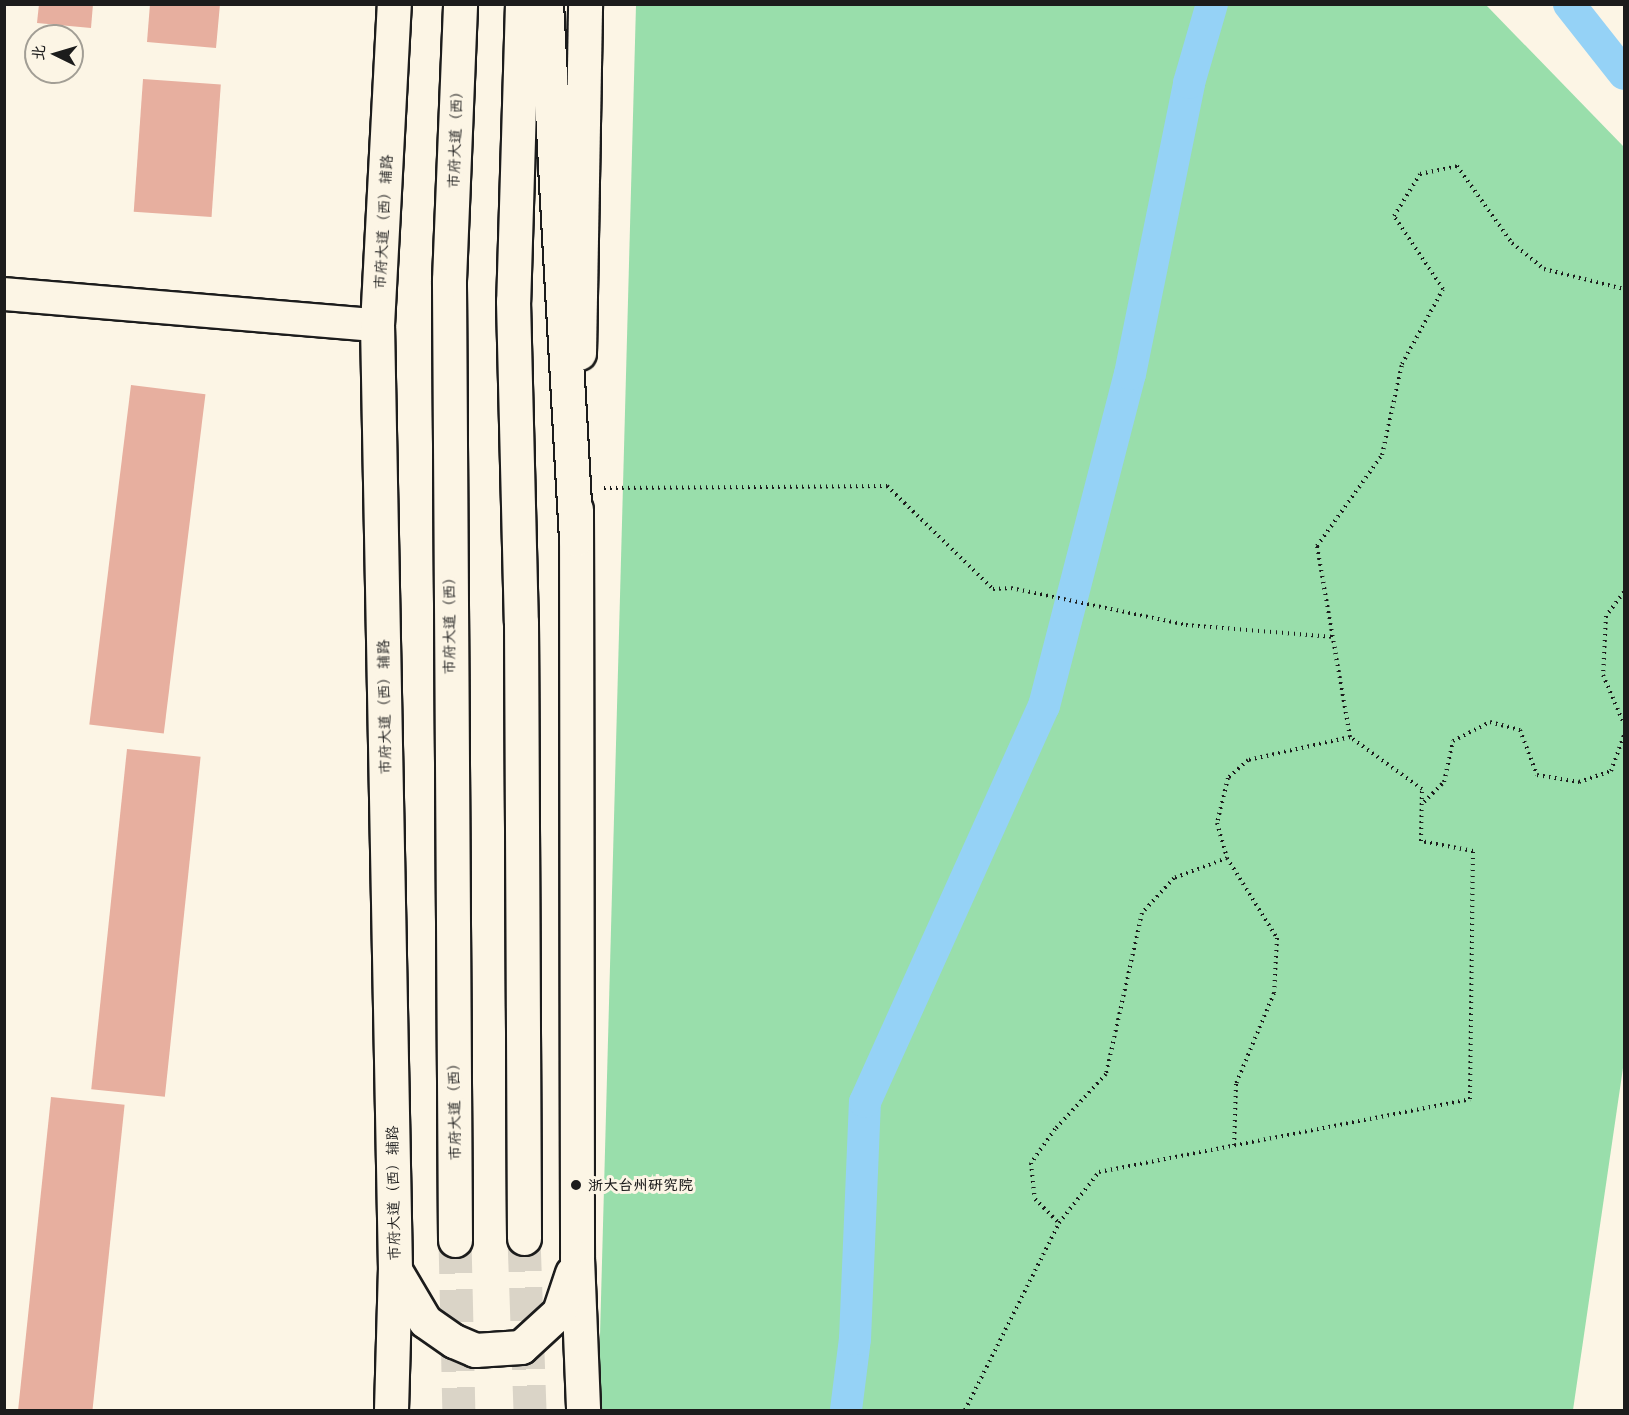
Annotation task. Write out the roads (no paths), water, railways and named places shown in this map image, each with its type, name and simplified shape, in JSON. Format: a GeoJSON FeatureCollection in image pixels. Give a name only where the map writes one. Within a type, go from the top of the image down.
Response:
{"type":"FeatureCollection","features":[{"type":"Feature","properties":{"kind":"main road","name":"市府大道（西）辅路"},"geometry":{"type":"LineString","coordinates":[[391,1410],[394,1270],[377,325],[393,4]]}},
{"type":"Feature","properties":{"kind":"main road","name":"市府大道（西）"},"geometry":{"type":"LineString","coordinates":[[455,1240],[449,280],[460,4]]}},
{"type":"Feature","properties":{"kind":"main road"},"geometry":{"type":"LineString","coordinates":[[522,4],[513,301],[521,622],[524,1238]]}},
{"type":"Feature","properties":{"kind":"main road"},"geometry":{"type":"LineString","coordinates":[[546,4],[576,539]]}},
{"type":"Feature","properties":{"kind":"main road"},"geometry":{"type":"LineString","coordinates":[[583,1410],[577,1258],[576,488],[585,4]]}},
{"type":"Feature","properties":{"kind":"main road"},"geometry":{"type":"LineString","coordinates":[[394,1270],[425,1321],[454,1341],[475,1350],[521,1347],[559,1312],[577,1258]]}},
{"type":"Feature","properties":{"kind":"street"},"geometry":{"type":"LineString","coordinates":[[4,294],[377,325]]}},
{"type":"Feature","properties":{"kind":"waterway"},"geometry":{"type":"LineString","coordinates":[[846,1410],[855,1339],[865,1102],[1044,706],[1130,374],[1189,83],[1212,4]]}},
{"type":"Feature","properties":{"kind":"waterway"},"geometry":{"type":"LineString","coordinates":[[1569,4],[1624,74]]}},
{"type":"Feature","properties":{"kind":"tunnel"},"geometry":{"type":"LineString","coordinates":[[524,1238],[530,1410]]}},
{"type":"Feature","properties":{"kind":"tunnel"},"geometry":{"type":"LineString","coordinates":[[455,1240],[459,1410]]}},
{"type":"Feature","properties":{"kind":"place","name":"浙大台州研究院"},"geometry":{"type":"Point","coordinates":[576,1185]}}]}
